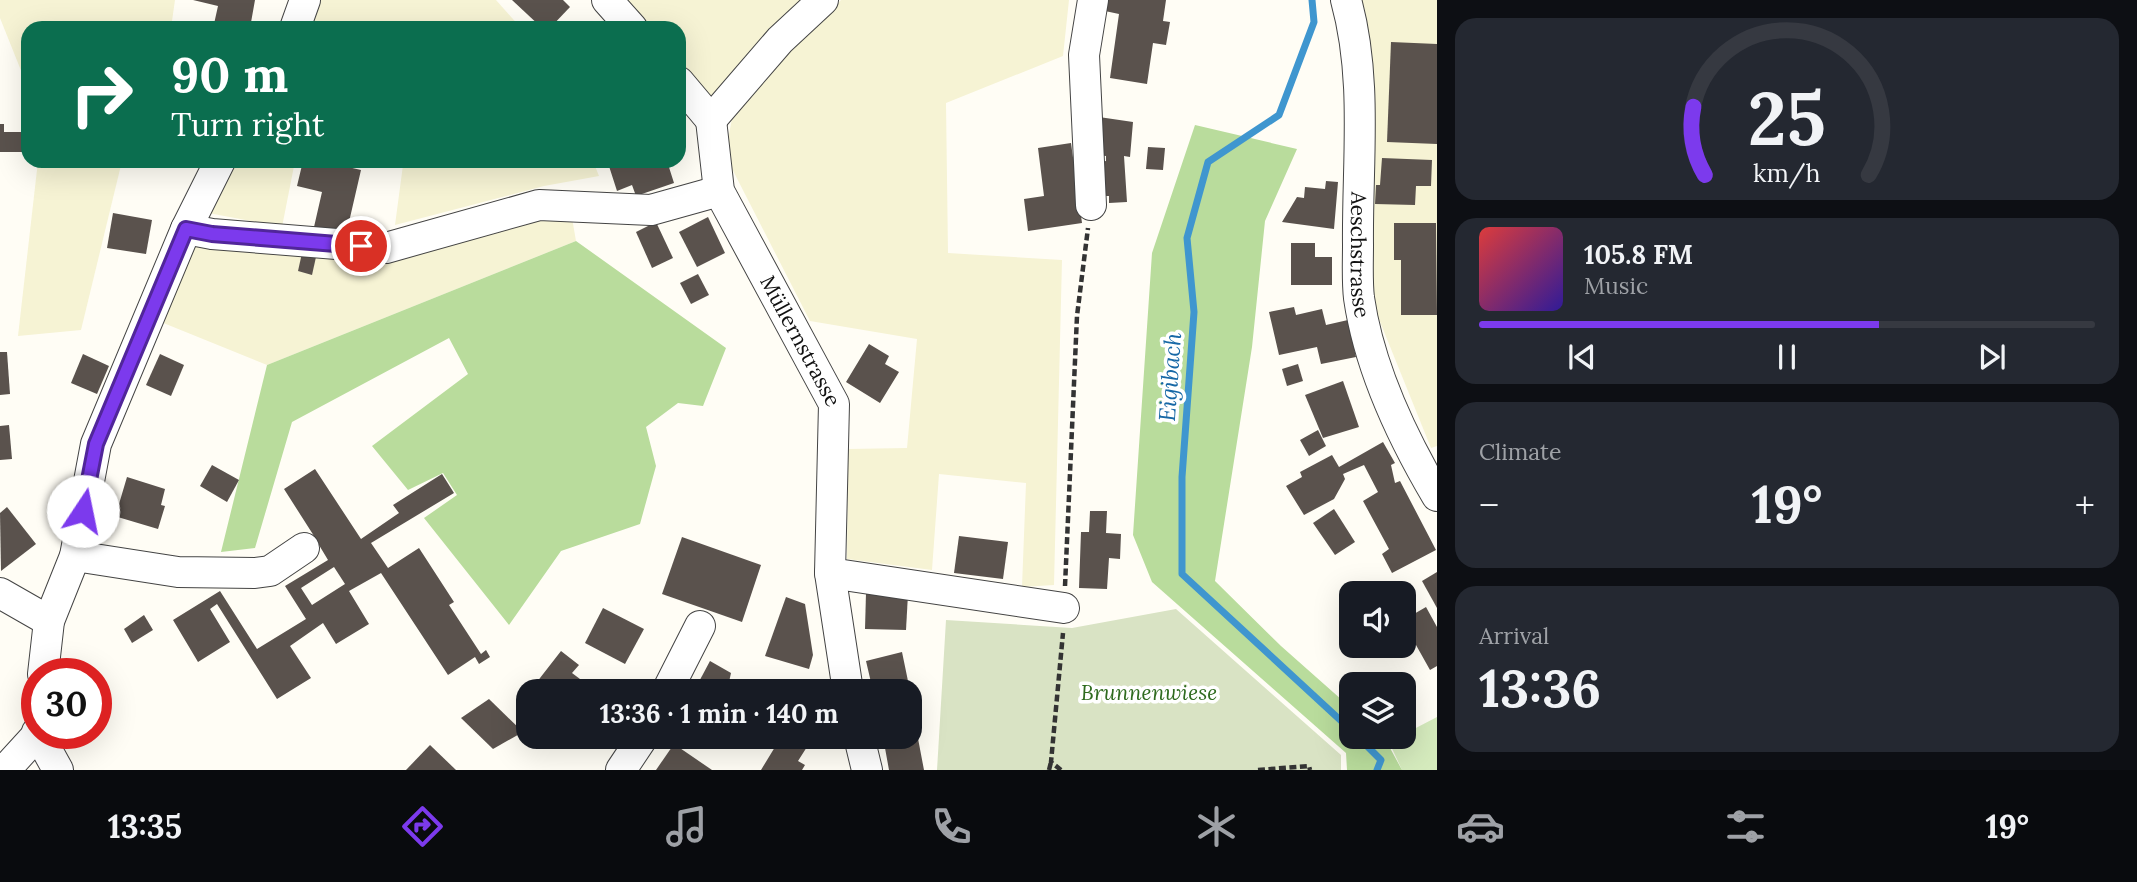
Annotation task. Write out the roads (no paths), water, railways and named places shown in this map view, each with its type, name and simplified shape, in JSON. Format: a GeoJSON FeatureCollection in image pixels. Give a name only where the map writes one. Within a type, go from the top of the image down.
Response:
{"type":"FeatureCollection","features":[{"type":"Feature","properties":{"kind":"street"},"geometry":{"type":"LineString","coordinates":[[298,21],[305,0]]}},
{"type":"Feature","properties":{"kind":"street"},"geometry":{"type":"LineString","coordinates":[[607,0],[626,21]]}},
{"type":"Feature","properties":{"kind":"street"},"geometry":{"type":"LineString","coordinates":[[686,90],[711,120],[780,40],[823,0]]}},
{"type":"Feature","properties":{"kind":"street"},"geometry":{"type":"LineString","coordinates":[[1091,205],[1084,55],[1093,0]]}},
{"type":"Feature","properties":{"kind":"street","name":"Aeschstrasse"},"geometry":{"type":"LineString","coordinates":[[1346,0],[1357,58],[1360,114],[1357,175],[1359,296],[1368,341],[1395,413],[1437,496]]}},
{"type":"Feature","properties":{"kind":"street","name":"Müllernstrasse"},"geometry":{"type":"LineString","coordinates":[[711,120],[719,191],[834,404],[830,573],[846,679]]}},
{"type":"Feature","properties":{"kind":"street"},"geometry":{"type":"LineString","coordinates":[[45,658],[49,621],[75,556],[96,444],[186,229],[216,168]]}},
{"type":"Feature","properties":{"kind":"street"},"geometry":{"type":"LineString","coordinates":[[186,229],[212,234],[386,248],[539,205],[651,210],[719,191]]}},
{"type":"Feature","properties":{"kind":"street"},"geometry":{"type":"LineString","coordinates":[[75,556],[178,572],[255,573],[270,572],[304,548]]}},
{"type":"Feature","properties":{"kind":"street"},"geometry":{"type":"LineString","coordinates":[[830,573],[1064,608]]}},
{"type":"Feature","properties":{"kind":"street"},"geometry":{"type":"LineString","coordinates":[[0,593],[49,621]]}},
{"type":"Feature","properties":{"kind":"street"},"geometry":{"type":"LineString","coordinates":[[673,679],[700,626]]}},
{"type":"Feature","properties":{"kind":"street"},"geometry":{"type":"LineString","coordinates":[[5,770],[24,749]]}},
{"type":"Feature","properties":{"kind":"street"},"geometry":{"type":"LineString","coordinates":[[46,749],[58,770]]}},
{"type":"Feature","properties":{"kind":"street"},"geometry":{"type":"LineString","coordinates":[[621,770],[635,749]]}},
{"type":"Feature","properties":{"kind":"waterway","name":"Eigibach"},"geometry":{"type":"LineString","coordinates":[[1312,0],[1314,22],[1279,115],[1208,162],[1187,238],[1194,312],[1182,477],[1182,574],[1339,719]]}},
{"type":"Feature","properties":{"kind":"waterway","name":"Eigibach"},"geometry":{"type":"LineString","coordinates":[[1370,749],[1381,760],[1377,770]]}},
{"type":"Feature","properties":{"kind":"park label","name":"Brunnenwiese"},"geometry":{"type":"Point","coordinates":[1149,693]}}]}
